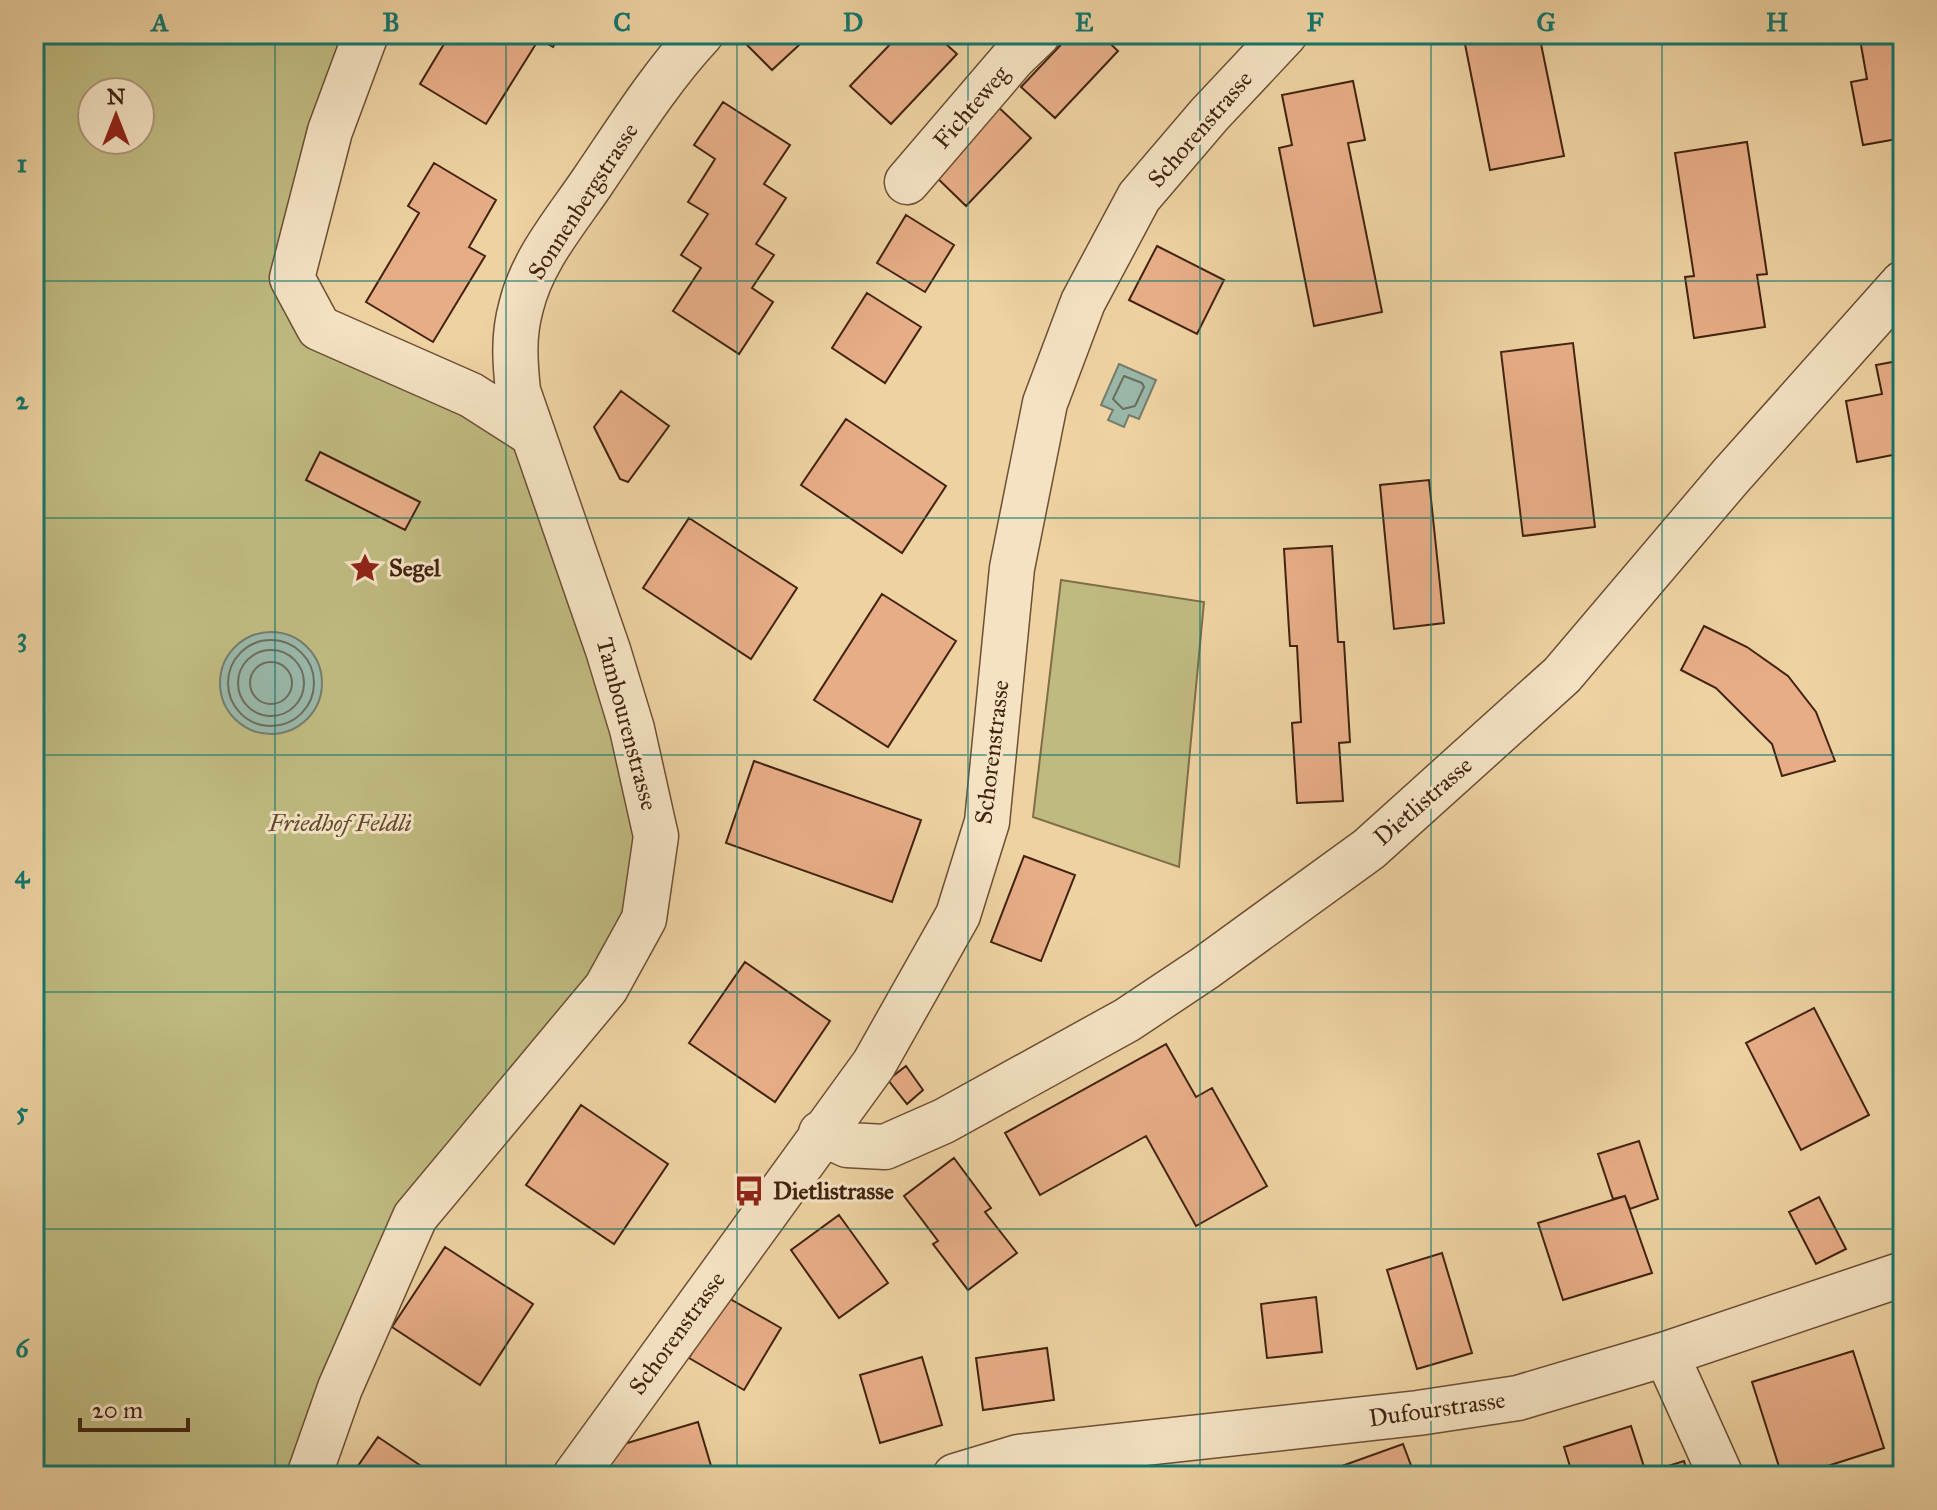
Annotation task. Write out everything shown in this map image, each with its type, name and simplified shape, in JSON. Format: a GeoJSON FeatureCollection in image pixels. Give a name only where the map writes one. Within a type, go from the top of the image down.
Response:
{"type":"FeatureCollection","features":[{"type":"Feature","properties":{"kind":"street"},"geometry":{"type":"LineString","coordinates":[[366,34],[330,131],[292,278],[319,328],[471,395],[532,434]]}},
{"type":"Feature","properties":{"kind":"street","name":"Sonnenbergstrasse"},"geometry":{"type":"LineString","coordinates":[[532,434],[518,391],[514,348],[521,307],[534,269],[626,133],[683,53],[701,34]]}},
{"type":"Feature","properties":{"kind":"street","name":"Fichteweg"},"geometry":{"type":"LineString","coordinates":[[907,182],[1014,57],[1038,34]]}},
{"type":"Feature","properties":{"kind":"street","name":"Schorenstrasse"},"geometry":{"type":"LineString","coordinates":[[575,1476],[874,1064],[958,915],[987,822],[1012,568],[1045,403],[1083,302],[1139,197],[1209,115],[1285,34]]}},
{"type":"Feature","properties":{"kind":"street","name":"Dietlistrasse"},"geometry":{"type":"LineString","coordinates":[[821,1133],[847,1145],[885,1147],[944,1121],[1127,1020],[1205,968],[1369,849],[1562,675],[1730,477],[1903,283]]}},
{"type":"Feature","properties":{"kind":"street","name":"Tambourenstrasse"},"geometry":{"type":"LineString","coordinates":[[309,1476],[340,1388],[415,1217],[606,988],[644,919],[656,836],[632,729],[608,650],[532,434]]}},
{"type":"Feature","properties":{"kind":"street","name":"Dufourstrasse"},"geometry":{"type":"LineString","coordinates":[[955,1476],[1518,1398],[1666,1354],[1903,1274]]}},
{"type":"Feature","properties":{"kind":"street"},"geometry":{"type":"LineString","coordinates":[[1666,1354],[1721,1476]]}},
{"type":"Feature","properties":{"kind":"green space","name":"Friedhof Feldli"},"geometry":{"type":"Polygon","coordinates":[[[34,34],[366,34],[292,278],[319,328],[532,434],[632,729],[644,919],[415,1217],[309,1476],[34,1476],[34,34]]]}},
{"type":"Feature","properties":{"kind":"green space"},"geometry":{"type":"Polygon","coordinates":[[[1061,580],[1204,602],[1179,867],[1033,817],[1061,580]]]}},
{"type":"Feature","properties":{"kind":"water"},"geometry":{"type":"Polygon","coordinates":[[[1119,364],[1156,380],[1139,419],[1129,415],[1124,427],[1108,420],[1113,410],[1101,405],[1119,364]]]}},
{"type":"Feature","properties":{"kind":"water"},"geometry":{"type":"Polygon","coordinates":[[[271,632],[300,640],[314,654],[322,683],[314,712],[300,726],[271,734],[242,726],[228,712],[220,683],[228,654],[242,640],[271,632]]]}},
{"type":"Feature","properties":{"kind":"building"},"geometry":{"type":"Polygon","coordinates":[[[450,34],[561,34],[553,47],[539,39],[486,124],[420,84],[450,34]]]}},
{"type":"Feature","properties":{"kind":"building"},"geometry":{"type":"Polygon","coordinates":[[[736,34],[811,34],[772,70],[736,34]]]}},
{"type":"Feature","properties":{"kind":"building"},"geometry":{"type":"Polygon","coordinates":[[[900,34],[935,34],[957,54],[891,124],[850,86],[900,34]]]}},
{"type":"Feature","properties":{"kind":"building"},"geometry":{"type":"Polygon","coordinates":[[[1071,34],[1100,34],[1118,51],[1055,118],[1021,87],[1071,34]]]}},
{"type":"Feature","properties":{"kind":"building"},"geometry":{"type":"Polygon","coordinates":[[[1463,34],[1539,34],[1564,156],[1490,170],[1463,34]]]}},
{"type":"Feature","properties":{"kind":"building"},"geometry":{"type":"Polygon","coordinates":[[[1859,34],[1903,34],[1903,138],[1863,145],[1851,82],[1867,79],[1859,34]]]}},
{"type":"Feature","properties":{"kind":"building"},"geometry":{"type":"Polygon","coordinates":[[[1353,81],[1365,140],[1348,143],[1382,312],[1314,326],[1279,148],[1292,145],[1282,95],[1353,81]]]}},
{"type":"Feature","properties":{"kind":"building"},"geometry":{"type":"Polygon","coordinates":[[[723,102],[790,145],[764,184],[786,198],[756,244],[774,255],[752,288],[773,302],[739,354],[673,311],[701,268],[681,255],[708,214],[688,202],[715,159],[694,145],[723,102]]]}},
{"type":"Feature","properties":{"kind":"building"},"geometry":{"type":"Polygon","coordinates":[[[994,103],[1031,138],[966,206],[929,170],[994,103]]]}},
{"type":"Feature","properties":{"kind":"building"},"geometry":{"type":"Polygon","coordinates":[[[1747,142],[1767,274],[1757,275],[1765,327],[1694,338],[1685,277],[1694,276],[1675,153],[1747,142]]]}},
{"type":"Feature","properties":{"kind":"building"},"geometry":{"type":"Polygon","coordinates":[[[434,163],[496,200],[469,247],[485,256],[433,342],[366,302],[419,213],[408,206],[434,163]]]}},
{"type":"Feature","properties":{"kind":"building"},"geometry":{"type":"Polygon","coordinates":[[[906,215],[954,245],[925,292],[877,263],[906,215]]]}},
{"type":"Feature","properties":{"kind":"building"},"geometry":{"type":"Polygon","coordinates":[[[1157,246],[1224,280],[1197,334],[1129,300],[1157,246]]]}},
{"type":"Feature","properties":{"kind":"building"},"geometry":{"type":"Polygon","coordinates":[[[867,293],[921,327],[885,383],[832,348],[867,293]]]}},
{"type":"Feature","properties":{"kind":"building"},"geometry":{"type":"Polygon","coordinates":[[[1573,343],[1595,527],[1523,536],[1501,352],[1573,343]]]}},
{"type":"Feature","properties":{"kind":"building"},"geometry":{"type":"Polygon","coordinates":[[[1903,360],[1903,453],[1857,462],[1846,401],[1882,394],[1876,365],[1903,360]]]}},
{"type":"Feature","properties":{"kind":"building"},"geometry":{"type":"Polygon","coordinates":[[[621,391],[669,426],[628,482],[620,479],[594,427],[621,391]]]}},
{"type":"Feature","properties":{"kind":"building"},"geometry":{"type":"Polygon","coordinates":[[[846,419],[946,486],[902,553],[801,485],[846,419]]]}},
{"type":"Feature","properties":{"kind":"building"},"geometry":{"type":"Polygon","coordinates":[[[320,452],[420,502],[405,530],[306,480],[320,452]]]}},
{"type":"Feature","properties":{"kind":"building"},"geometry":{"type":"Polygon","coordinates":[[[1429,480],[1444,623],[1394,629],[1380,485],[1429,480]]]}},
{"type":"Feature","properties":{"kind":"building"},"geometry":{"type":"Polygon","coordinates":[[[689,518],[797,588],[751,659],[643,588],[689,518]]]}},
{"type":"Feature","properties":{"kind":"building"},"geometry":{"type":"Polygon","coordinates":[[[1332,546],[1338,642],[1344,642],[1350,742],[1339,743],[1343,801],[1297,803],[1292,723],[1301,722],[1297,646],[1290,646],[1284,549],[1332,546]]]}},
{"type":"Feature","properties":{"kind":"building"},"geometry":{"type":"Polygon","coordinates":[[[882,594],[956,641],[888,747],[814,700],[882,594]]]}},
{"type":"Feature","properties":{"kind":"building"},"geometry":{"type":"Polygon","coordinates":[[[1704,626],[1747,647],[1788,676],[1816,712],[1835,761],[1782,776],[1772,744],[1716,688],[1681,670],[1704,626]]]}},
{"type":"Feature","properties":{"kind":"building"},"geometry":{"type":"Polygon","coordinates":[[[754,761],[921,820],[892,902],[726,843],[754,761]]]}},
{"type":"Feature","properties":{"kind":"building"},"geometry":{"type":"Polygon","coordinates":[[[1024,856],[1075,875],[1041,961],[991,942],[1024,856]]]}},
{"type":"Feature","properties":{"kind":"building"},"geometry":{"type":"Polygon","coordinates":[[[745,962],[830,1021],[775,1102],[689,1043],[745,962]]]}},
{"type":"Feature","properties":{"kind":"building"},"geometry":{"type":"Polygon","coordinates":[[[1814,1008],[1869,1115],[1801,1150],[1746,1043],[1814,1008]]]}},
{"type":"Feature","properties":{"kind":"building"},"geometry":{"type":"Polygon","coordinates":[[[1166,1044],[1196,1097],[1212,1088],[1267,1186],[1196,1226],[1146,1136],[1040,1195],[1005,1133],[1166,1044]]]}},
{"type":"Feature","properties":{"kind":"building"},"geometry":{"type":"Polygon","coordinates":[[[906,1066],[923,1090],[907,1104],[888,1080],[906,1066]]]}},
{"type":"Feature","properties":{"kind":"building"},"geometry":{"type":"Polygon","coordinates":[[[581,1105],[668,1164],[614,1244],[526,1185],[581,1105]]]}},
{"type":"Feature","properties":{"kind":"building"},"geometry":{"type":"Polygon","coordinates":[[[1639,1141],[1658,1199],[1630,1209],[1625,1196],[1613,1199],[1598,1154],[1639,1141]]]}},
{"type":"Feature","properties":{"kind":"building"},"geometry":{"type":"Polygon","coordinates":[[[954,1158],[991,1208],[985,1212],[1017,1253],[968,1290],[933,1244],[938,1241],[904,1196],[954,1158]]]}},
{"type":"Feature","properties":{"kind":"building"},"geometry":{"type":"Polygon","coordinates":[[[1625,1196],[1652,1273],[1563,1300],[1538,1223],[1625,1196]]]}},
{"type":"Feature","properties":{"kind":"building"},"geometry":{"type":"Polygon","coordinates":[[[1819,1197],[1846,1249],[1816,1264],[1789,1212],[1819,1197]]]}},
{"type":"Feature","properties":{"kind":"building"},"geometry":{"type":"Polygon","coordinates":[[[839,1215],[888,1283],[839,1318],[791,1250],[839,1215]]]}},
{"type":"Feature","properties":{"kind":"building"},"geometry":{"type":"Polygon","coordinates":[[[445,1247],[533,1304],[480,1385],[392,1327],[445,1247]]]}},
{"type":"Feature","properties":{"kind":"building"},"geometry":{"type":"Polygon","coordinates":[[[1442,1253],[1472,1353],[1417,1369],[1387,1270],[1442,1253]]]}},
{"type":"Feature","properties":{"kind":"building"},"geometry":{"type":"Polygon","coordinates":[[[725,1296],[781,1328],[744,1390],[689,1358],[725,1296]]]}},
{"type":"Feature","properties":{"kind":"building"},"geometry":{"type":"Polygon","coordinates":[[[1316,1297],[1322,1352],[1267,1358],[1261,1304],[1316,1297]]]}},
{"type":"Feature","properties":{"kind":"building"},"geometry":{"type":"Polygon","coordinates":[[[1047,1348],[1054,1400],[983,1410],[976,1358],[1047,1348]]]}},
{"type":"Feature","properties":{"kind":"building"},"geometry":{"type":"Polygon","coordinates":[[[1853,1351],[1884,1448],[1796,1476],[1782,1476],[1752,1382],[1853,1351]]]}},
{"type":"Feature","properties":{"kind":"building"},"geometry":{"type":"Polygon","coordinates":[[[922,1357],[942,1425],[880,1443],[860,1375],[922,1357]]]}},
{"type":"Feature","properties":{"kind":"building"},"geometry":{"type":"Polygon","coordinates":[[[698,1422],[714,1476],[604,1476],[597,1452],[698,1422]]]}},
{"type":"Feature","properties":{"kind":"building"},"geometry":{"type":"Polygon","coordinates":[[[1631,1426],[1646,1473],[1684,1461],[1688,1476],[1573,1476],[1564,1447],[1631,1426]]]}},
{"type":"Feature","properties":{"kind":"building"},"geometry":{"type":"Polygon","coordinates":[[[378,1437],[436,1476],[351,1476],[378,1437]]]}},
{"type":"Feature","properties":{"kind":"building"},"geometry":{"type":"Polygon","coordinates":[[[1403,1444],[1415,1476],[1314,1476],[1403,1444]]]}},
{"type":"Feature","properties":{"kind":"place","name":"Segel"},"geometry":{"type":"Point","coordinates":[365,568]}},
{"type":"Feature","properties":{"kind":"place","name":"Dietlistrasse"},"geometry":{"type":"Point","coordinates":[749,1191]}}]}
